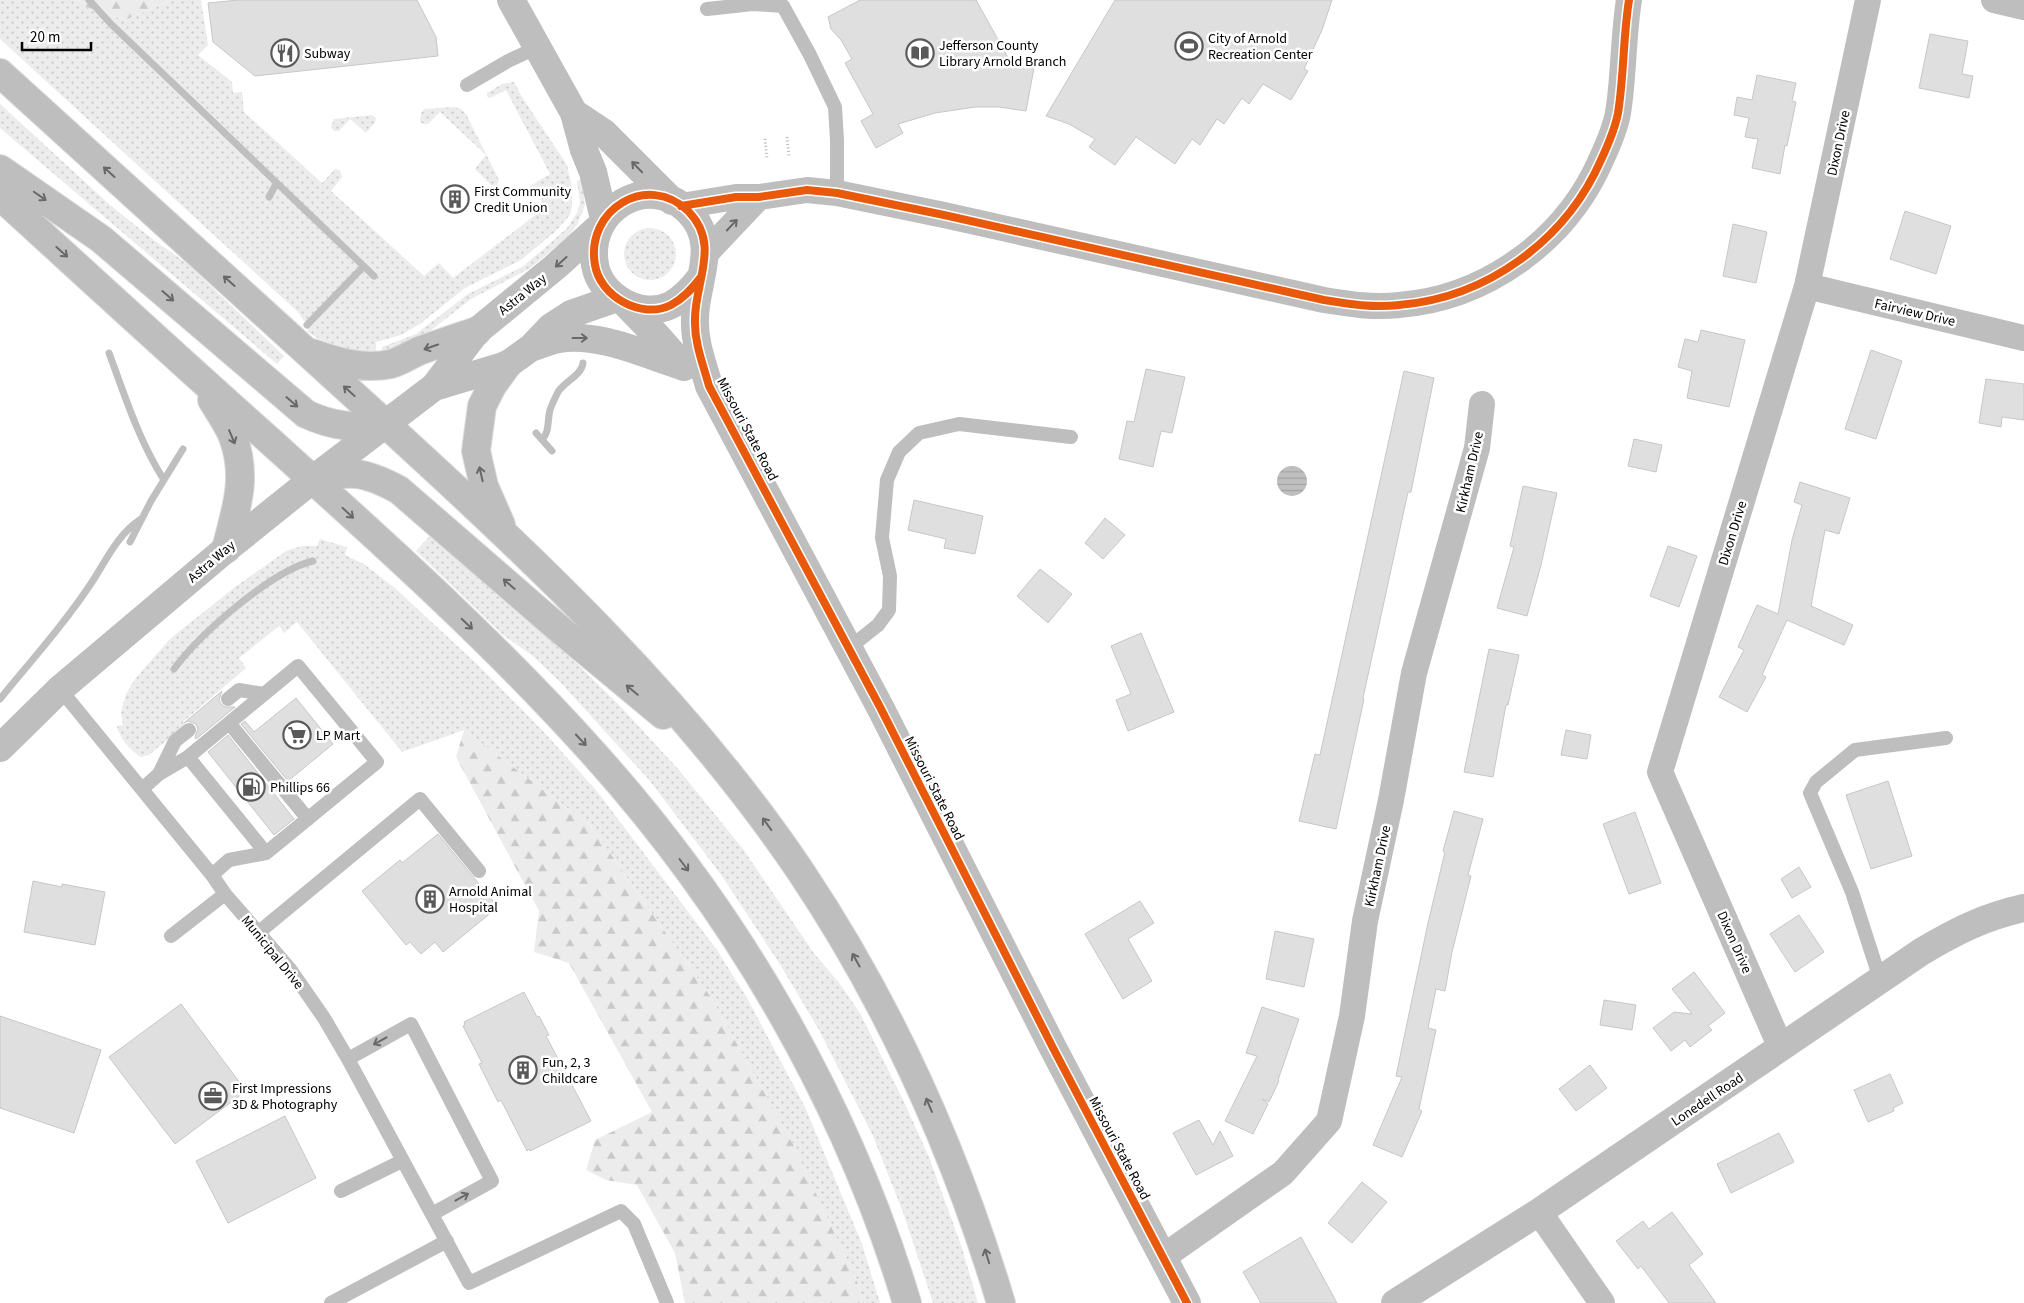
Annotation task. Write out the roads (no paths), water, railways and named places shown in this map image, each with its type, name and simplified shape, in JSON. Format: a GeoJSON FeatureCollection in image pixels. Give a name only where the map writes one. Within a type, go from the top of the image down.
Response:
{"type":"FeatureCollection","features":[{"type":"Feature","properties":{"kind":"main road"},"geometry":{"type":"LineString","coordinates":[[511,0],[536,48],[574,113],[584,150],[593,172],[600,224],[592,251],[596,273],[608,291],[621,301],[647,310],[669,306],[688,294],[703,265],[705,242],[698,224],[687,210],[676,203],[658,196],[643,196],[616,206],[600,224]]}},
{"type":"Feature","properties":{"kind":"main road"},"geometry":{"type":"LineString","coordinates":[[0,73],[506,535],[618,645],[669,701],[723,766],[800,870],[845,940],[886,1015],[923,1090],[956,1169],[985,1248],[1001,1303]]}},
{"type":"Feature","properties":{"kind":"main road"},"geometry":{"type":"LineString","coordinates":[[574,113],[604,133],[676,203]]}},
{"type":"Feature","properties":{"kind":"main road"},"geometry":{"type":"LineString","coordinates":[[0,168],[101,239],[306,414],[326,423],[345,426],[385,424]]}},
{"type":"Feature","properties":{"kind":"main road"},"geometry":{"type":"LineString","coordinates":[[0,196],[437,596],[539,695],[597,757],[647,817],[703,891],[752,964],[795,1038],[830,1106],[868,1194],[907,1303]]}},
{"type":"Feature","properties":{"kind":"main road","name":"Astra Way"},"geometry":{"type":"LineString","coordinates":[[0,748],[60,689],[226,548],[434,387],[477,330],[555,267],[600,224]]}},
{"type":"Feature","properties":{"kind":"main road","name":"Missouri State Road"},"geometry":{"type":"LineString","coordinates":[[703,265],[695,318],[696,334],[709,386],[849,648],[1053,1048],[1187,1303]]}},
{"type":"Feature","properties":{"kind":"main road","name":"Astra Way"},"geometry":{"type":"LineString","coordinates":[[434,387],[507,365],[532,347],[551,327],[571,314],[621,301]]}},
{"type":"Feature","properties":{"kind":"main road","name":"Missouri State Road"},"geometry":{"type":"LineString","coordinates":[[621,301],[657,336],[682,366],[709,386]]}},
{"type":"Feature","properties":{"kind":"main road"},"geometry":{"type":"LineString","coordinates":[[305,351],[334,361],[355,365],[377,366],[393,363],[477,330]]}},
{"type":"Feature","properties":{"kind":"main road"},"geometry":{"type":"LineString","coordinates":[[532,347],[560,338],[588,338],[613,343],[682,366]]}},
{"type":"Feature","properties":{"kind":"main road"},"geometry":{"type":"LineString","coordinates":[[506,535],[484,486],[476,451],[482,406],[492,386],[507,365]]}},
{"type":"Feature","properties":{"kind":"main road"},"geometry":{"type":"LineString","coordinates":[[200,379],[232,436],[241,469],[241,487],[226,548]]}},
{"type":"Feature","properties":{"kind":"main road"},"geometry":{"type":"LineString","coordinates":[[312,480],[336,474],[356,473],[376,477],[399,490],[723,766]]}},
{"type":"Feature","properties":{"kind":"main road","name":"Lonedell Road"},"geometry":{"type":"LineString","coordinates":[[1396,1303],[1539,1212],[1880,979],[1959,929],[2000,913],[2024,908]]}},
{"type":"Feature","properties":{"kind":"street"},"geometry":{"type":"LineString","coordinates":[[676,203],[736,197],[759,198],[807,190],[837,193],[1324,300],[1376,306],[1400,305],[1439,298],[1479,284],[1524,258],[1552,234],[1574,208],[1594,176],[1608,146],[1618,114],[1629,0]]}},
{"type":"Feature","properties":{"kind":"street","name":"Dixon Drive"},"geometry":{"type":"LineString","coordinates":[[1781,1048],[1660,772],[1807,286],[1868,0]]}},
{"type":"Feature","properties":{"kind":"street"},"geometry":{"type":"LineString","coordinates":[[1994,0],[2024,7]]}},
{"type":"Feature","properties":{"kind":"street"},"geometry":{"type":"LineString","coordinates":[[703,265],[759,198]]}},
{"type":"Feature","properties":{"kind":"street","name":"Fairview Drive"},"geometry":{"type":"LineString","coordinates":[[1807,286],[2024,338]]}},
{"type":"Feature","properties":{"kind":"street","name":"Kirkham Drive"},"geometry":{"type":"LineString","coordinates":[[1163,1257],[1283,1173],[1329,1121],[1352,1016],[1365,921],[1391,800],[1414,673],[1474,458],[1482,404]]}},
{"type":"Feature","properties":{"kind":"street"},"geometry":{"type":"LineString","coordinates":[[1539,1212],[1602,1303]]}},
{"type":"Feature","properties":{"kind":"lane"},"geometry":{"type":"LineString","coordinates":[[707,9],[753,2],[783,6],[810,55],[835,107],[837,193]]}},
{"type":"Feature","properties":{"kind":"lane"},"geometry":{"type":"LineString","coordinates":[[467,85],[508,61],[536,48]]}},
{"type":"Feature","properties":{"kind":"lane"},"geometry":{"type":"LineString","coordinates":[[849,648],[878,625],[888,610],[890,576],[882,538],[887,480],[899,452],[919,433],[959,424],[1071,437]]}},
{"type":"Feature","properties":{"kind":"lane"},"geometry":{"type":"LineString","coordinates":[[142,789],[160,774],[188,757],[298,666],[377,762],[266,854],[229,860],[212,875]]}},
{"type":"Feature","properties":{"kind":"lane","name":"Municipal Drive"},"geometry":{"type":"LineString","coordinates":[[60,689],[212,875],[225,894],[290,970],[324,1018],[469,1283],[621,1212],[634,1224],[667,1303]]}},
{"type":"Feature","properties":{"kind":"lane"},"geometry":{"type":"LineString","coordinates":[[228,699],[240,690],[264,694]]}},
{"type":"Feature","properties":{"kind":"lane"},"geometry":{"type":"LineString","coordinates":[[229,723],[308,819]]}},
{"type":"Feature","properties":{"kind":"lane"},"geometry":{"type":"LineString","coordinates":[[160,774],[175,741],[189,730]]}},
{"type":"Feature","properties":{"kind":"lane"},"geometry":{"type":"LineString","coordinates":[[1880,979],[1852,892],[1810,793],[1816,782],[1855,750],[1946,738]]}},
{"type":"Feature","properties":{"kind":"lane"},"geometry":{"type":"LineString","coordinates":[[188,757],[266,854]]}},
{"type":"Feature","properties":{"kind":"lane"},"geometry":{"type":"LineString","coordinates":[[259,932],[420,799],[479,871]]}},
{"type":"Feature","properties":{"kind":"lane"},"geometry":{"type":"LineString","coordinates":[[171,936],[225,894]]}},
{"type":"Feature","properties":{"kind":"lane"},"geometry":{"type":"LineString","coordinates":[[348,1059],[411,1024],[492,1181],[432,1214]]}},
{"type":"Feature","properties":{"kind":"lane"},"geometry":{"type":"LineString","coordinates":[[341,1191],[402,1160]]}},
{"type":"Feature","properties":{"kind":"lane"},"geometry":{"type":"LineString","coordinates":[[331,1303],[447,1241]]}},
{"type":"Feature","properties":{"kind":"waterway"},"geometry":{"type":"LineString","coordinates":[[89,0],[111,24],[374,276]]}},
{"type":"Feature","properties":{"kind":"waterway"},"geometry":{"type":"LineString","coordinates":[[269,197],[276,184]]}},
{"type":"Feature","properties":{"kind":"waterway"},"geometry":{"type":"LineString","coordinates":[[307,325],[363,267]]}},
{"type":"Feature","properties":{"kind":"waterway"},"geometry":{"type":"LineString","coordinates":[[109,353],[140,434],[164,480]]}},
{"type":"Feature","properties":{"kind":"waterway"},"geometry":{"type":"LineString","coordinates":[[542,440],[545,437],[550,410],[558,392],[580,371],[583,363]]}},
{"type":"Feature","properties":{"kind":"waterway"},"geometry":{"type":"LineString","coordinates":[[536,433],[552,451]]}},
{"type":"Feature","properties":{"kind":"waterway"},"geometry":{"type":"LineString","coordinates":[[130,542],[151,501],[183,449]]}},
{"type":"Feature","properties":{"kind":"waterway"},"geometry":{"type":"LineString","coordinates":[[0,699],[71,612],[125,532],[141,519]]}},
{"type":"Feature","properties":{"kind":"waterway"},"geometry":{"type":"LineString","coordinates":[[174,669],[218,622],[257,590],[296,567],[313,561]]}},
{"type":"Feature","properties":{"kind":"place","name":"City of Arnold Recreation Center"},"geometry":{"type":"Point","coordinates":[1189,46]}},
{"type":"Feature","properties":{"kind":"place","name":"Subway"},"geometry":{"type":"Point","coordinates":[285,53]}},
{"type":"Feature","properties":{"kind":"place","name":"Jefferson County Library Arnold Branch"},"geometry":{"type":"Point","coordinates":[920,53]}},
{"type":"Feature","properties":{"kind":"place","name":"First Community Credit Union"},"geometry":{"type":"Point","coordinates":[455,199]}},
{"type":"Feature","properties":{"kind":"place","name":"LP Mart"},"geometry":{"type":"Point","coordinates":[297,735]}},
{"type":"Feature","properties":{"kind":"place","name":"Phillips 66"},"geometry":{"type":"Point","coordinates":[251,787]}},
{"type":"Feature","properties":{"kind":"place","name":"Arnold Animal Hospital"},"geometry":{"type":"Point","coordinates":[430,899]}},
{"type":"Feature","properties":{"kind":"place","name":"Fun, 2, 3 Childcare"},"geometry":{"type":"Point","coordinates":[523,1070]}},
{"type":"Feature","properties":{"kind":"place","name":"First Impressions 3D & Photography"},"geometry":{"type":"Point","coordinates":[213,1096]}}]}
